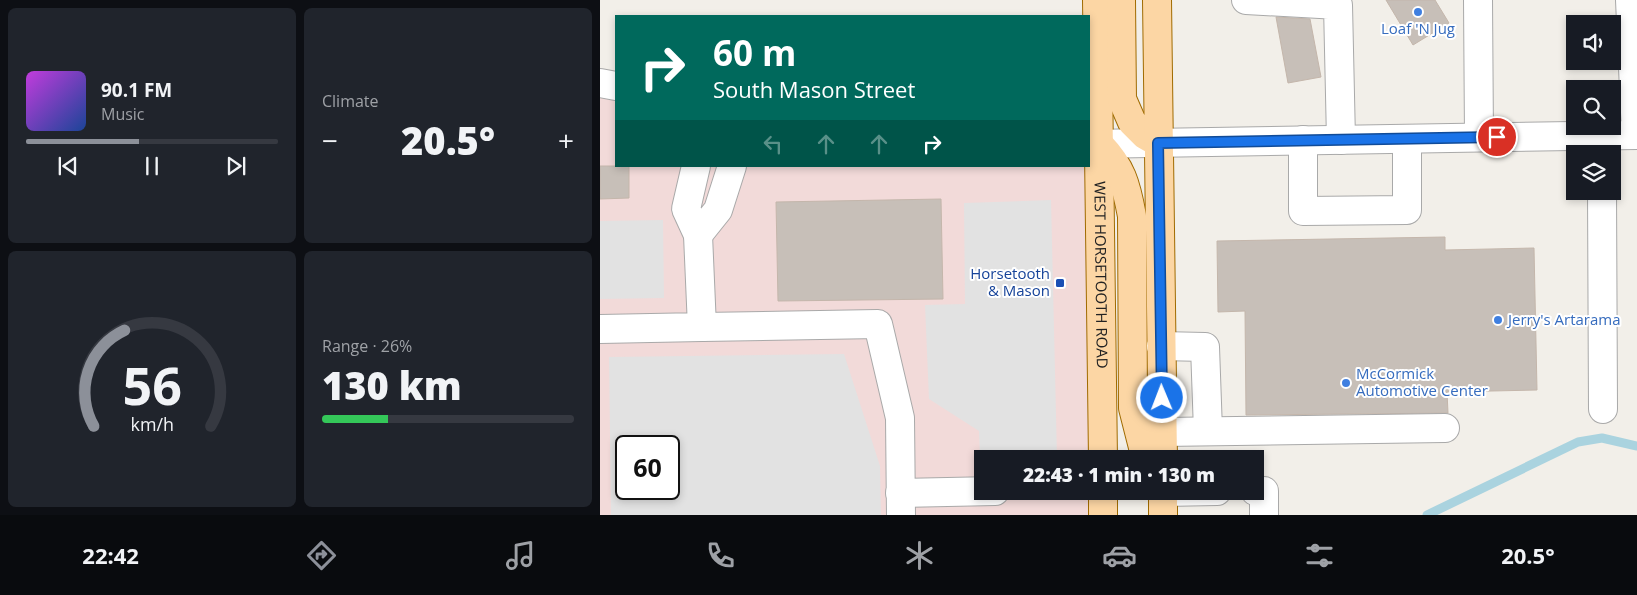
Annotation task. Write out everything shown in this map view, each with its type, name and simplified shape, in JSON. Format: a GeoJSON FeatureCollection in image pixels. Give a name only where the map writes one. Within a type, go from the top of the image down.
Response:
{"type":"FeatureCollection","features":[{"type":"Feature","properties":{"kind":"main road","name":"WEST HORSETOOTH ROAD"},"geometry":{"type":"LineString","coordinates":[[1096,0],[1094,144],[1103,450]]}},
{"type":"Feature","properties":{"kind":"main road"},"geometry":{"type":"LineString","coordinates":[[1120,0],[1122,99],[1132,122],[1145,135],[1158,143]]}},
{"type":"Feature","properties":{"kind":"main road"},"geometry":{"type":"LineString","coordinates":[[1157,0],[1163,450]]}},
{"type":"Feature","properties":{"kind":"main road"},"geometry":{"type":"LineString","coordinates":[[1094,144],[1110,156],[1126,185],[1132,216],[1133,408],[1144,450]]}},
{"type":"Feature","properties":{"kind":"main road"},"geometry":{"type":"LineString","coordinates":[[1103,500],[1104,515]]}},
{"type":"Feature","properties":{"kind":"street"},"geometry":{"type":"LineString","coordinates":[[1246,0],[1338,5],[1341,140]]}},
{"type":"Feature","properties":{"kind":"street"},"geometry":{"type":"LineString","coordinates":[[1478,0],[1479,137]]}},
{"type":"Feature","properties":{"kind":"street"},"geometry":{"type":"LineString","coordinates":[[1094,144],[1479,137],[1601,144],[1637,135],[1630,0]]}},
{"type":"Feature","properties":{"kind":"street"},"geometry":{"type":"LineString","coordinates":[[600,83],[615,86]]}},
{"type":"Feature","properties":{"kind":"street"},"geometry":{"type":"LineString","coordinates":[[1303,140],[1303,211],[1407,210],[1407,139]]}},
{"type":"Feature","properties":{"kind":"street"},"geometry":{"type":"LineString","coordinates":[[696,167],[686,209],[698,235],[702,327]]}},
{"type":"Feature","properties":{"kind":"street"},"geometry":{"type":"LineString","coordinates":[[698,235],[718,210],[732,167]]}},
{"type":"Feature","properties":{"kind":"street"},"geometry":{"type":"LineString","coordinates":[[1602,200],[1604,409]]}},
{"type":"Feature","properties":{"kind":"street"},"geometry":{"type":"LineString","coordinates":[[600,329],[878,324],[900,418],[901,504],[974,494]]}},
{"type":"Feature","properties":{"kind":"street"},"geometry":{"type":"LineString","coordinates":[[1161,346],[1205,347],[1208,431]]}},
{"type":"Feature","properties":{"kind":"street"},"geometry":{"type":"LineString","coordinates":[[1163,432],[1445,428]]}},
{"type":"Feature","properties":{"kind":"street"},"geometry":{"type":"LineString","coordinates":[[1264,500],[1264,515]]}},
{"type":"Feature","properties":{"kind":"shaded area"},"geometry":{"type":"Polygon","coordinates":[[[600,83],[615,86],[615,167],[1089,167],[1103,450],[974,450],[974,500],[1103,500],[1103,515],[600,515],[600,83]]]}},
{"type":"Feature","properties":{"kind":"shaded area"},"geometry":{"type":"Polygon","coordinates":[[[1051,200],[1057,450],[980,450],[979,431],[929,399],[925,305],[965,304],[964,203],[1051,200]]]}},
{"type":"Feature","properties":{"kind":"shaded area"},"geometry":{"type":"Polygon","coordinates":[[[663,220],[664,298],[600,299],[600,221],[663,220]]]}},
{"type":"Feature","properties":{"kind":"shaded area"},"geometry":{"type":"Polygon","coordinates":[[[844,354],[880,466],[881,515],[611,515],[609,357],[844,354]]]}},
{"type":"Feature","properties":{"kind":"building","name":"Loaf 'N Jug"},"geometry":{"type":"Polygon","coordinates":[[[1386,0],[1435,0],[1449,23],[1413,45],[1386,0]]]}},
{"type":"Feature","properties":{"kind":"building"},"geometry":{"type":"Polygon","coordinates":[[[1276,17],[1310,19],[1321,77],[1288,83],[1276,17]]]}},
{"type":"Feature","properties":{"kind":"building"},"geometry":{"type":"Polygon","coordinates":[[[600,166],[629,167],[629,198],[600,199],[600,166]]]}},
{"type":"Feature","properties":{"kind":"building"},"geometry":{"type":"Polygon","coordinates":[[[941,199],[943,299],[778,301],[776,202],[941,199]]]}},
{"type":"Feature","properties":{"kind":"building"},"geometry":{"type":"Polygon","coordinates":[[[1445,237],[1445,250],[1534,248],[1537,390],[1447,392],[1448,413],[1246,415],[1245,311],[1218,312],[1217,241],[1445,237]]]}},
{"type":"Feature","properties":{"kind":"waterway"},"geometry":{"type":"LineString","coordinates":[[1427,515],[1578,442],[1602,438],[1637,446]]}},
{"type":"Feature","properties":{"kind":"place","name":"Loaf 'N Jug"},"geometry":{"type":"Point","coordinates":[1418,12]}},
{"type":"Feature","properties":{"kind":"place","name":"Horsetooth & Mason"},"geometry":{"type":"Point","coordinates":[1060,283]}},
{"type":"Feature","properties":{"kind":"place","name":"Jerry's Artarama"},"geometry":{"type":"Point","coordinates":[1498,320]}},
{"type":"Feature","properties":{"kind":"place","name":"McCormick Automotive Center"},"geometry":{"type":"Point","coordinates":[1346,383]}},
{"type":"Feature","properties":{"kind":"route"},"geometry":{"type":"LineString","coordinates":[[1162,398],[1158,143],[1497,137]]}}]}
